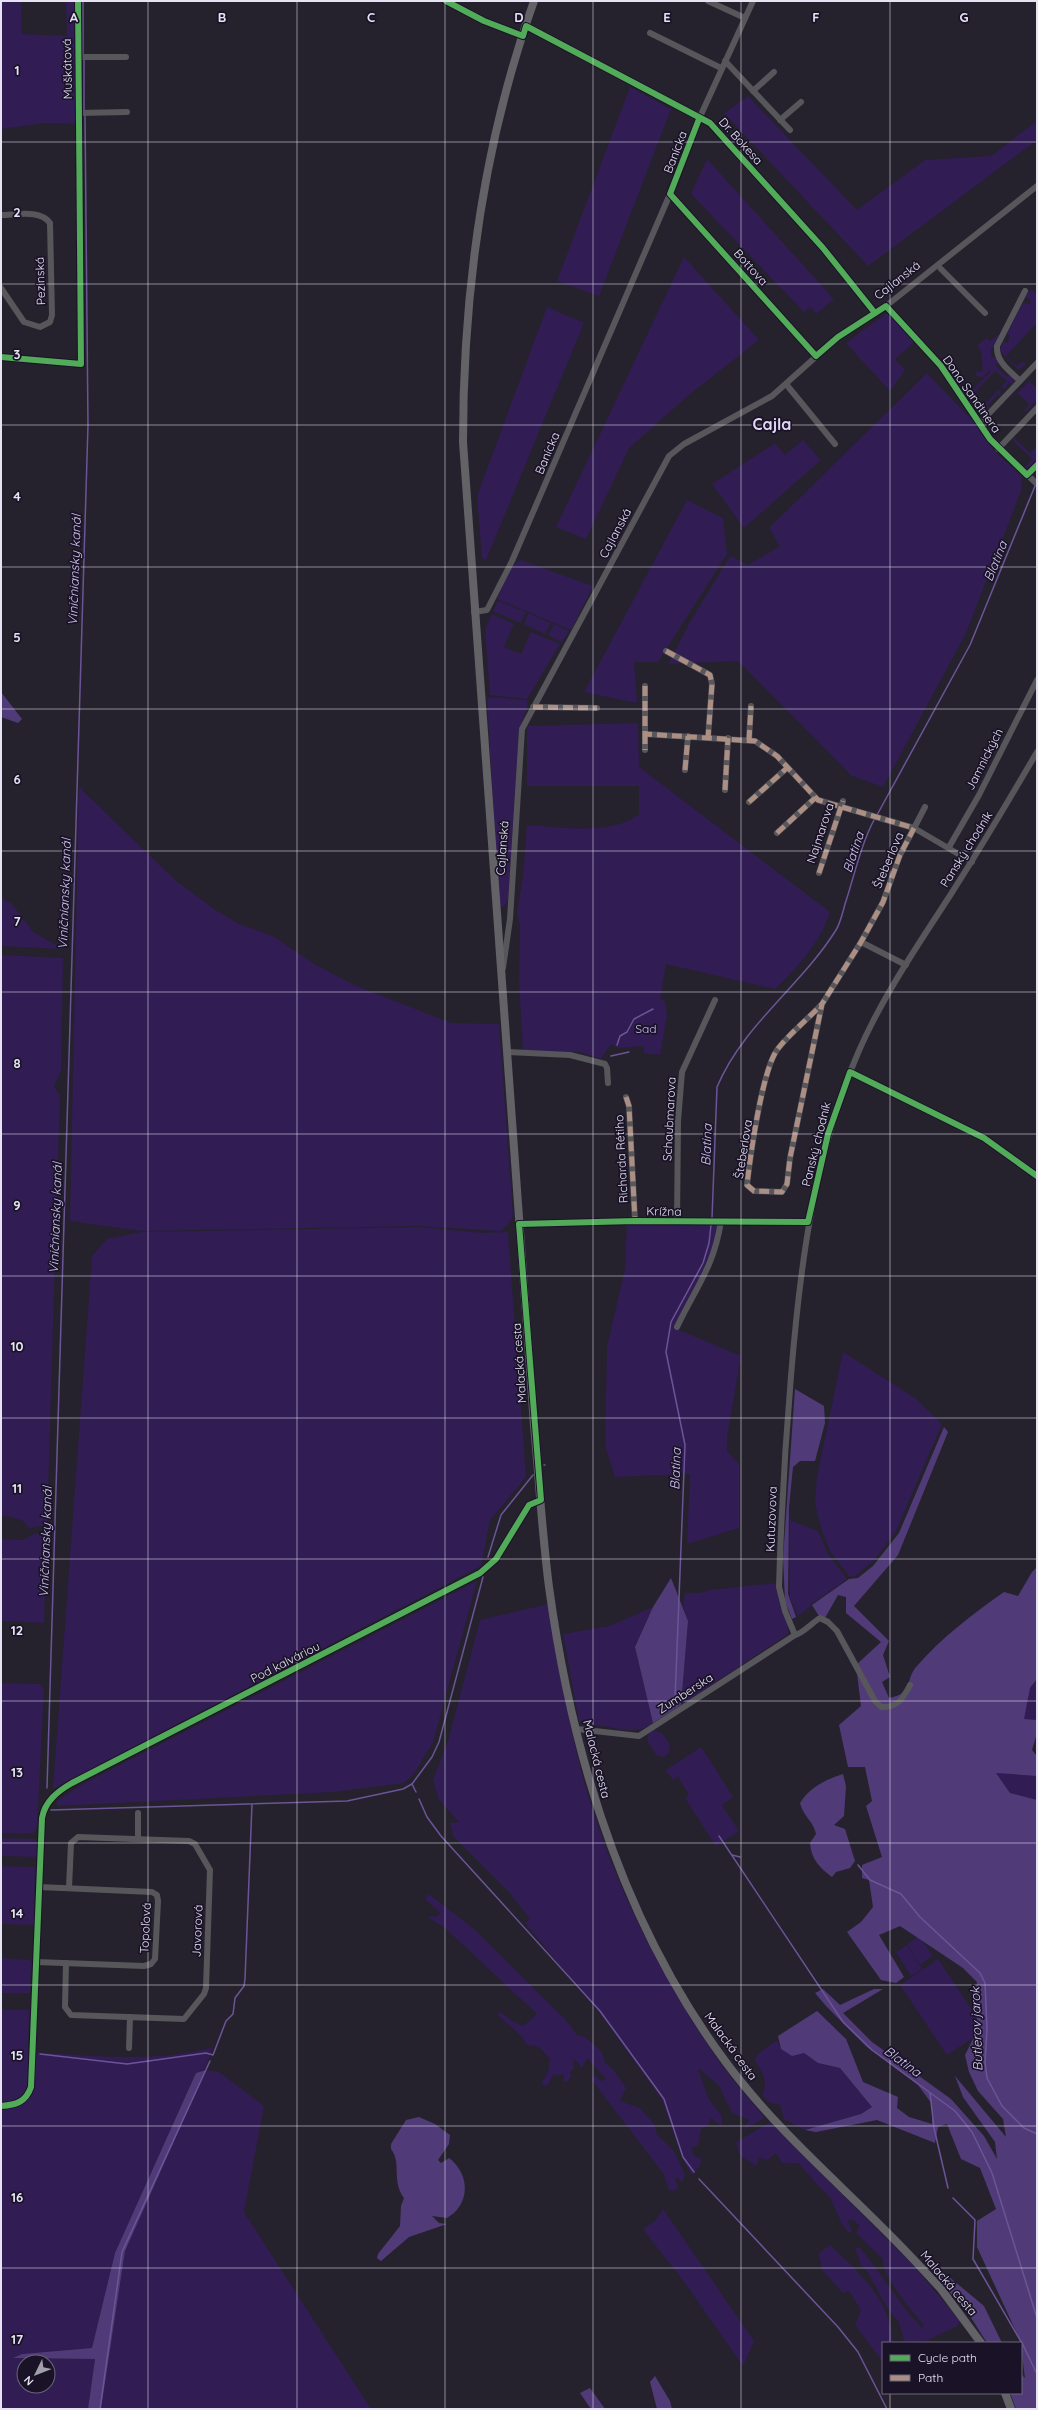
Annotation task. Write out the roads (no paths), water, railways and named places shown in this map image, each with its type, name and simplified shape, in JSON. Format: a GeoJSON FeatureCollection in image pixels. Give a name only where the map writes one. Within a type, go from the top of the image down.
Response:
{"type":"FeatureCollection","features":[{"type":"Feature","properties":{"kind":"main road"},"geometry":{"type":"LineString","coordinates":[[507,1052],[474,612],[463,442],[469,314],[478,230],[492,152],[534,1]]}},
{"type":"Feature","properties":{"kind":"main road","name":"Malacká cesta"},"geometry":{"type":"LineString","coordinates":[[507,1052],[538,1466],[550,1588],[577,1729],[597,1809],[628,1892],[654,1948],[696,2020],[726,2063],[752,2094],[912,2257],[941,2289],[980,2342]]}},
{"type":"Feature","properties":{"kind":"main road"},"geometry":{"type":"LineString","coordinates":[[1005,2394],[1011,2409]]}},
{"type":"Feature","properties":{"kind":"street","name":"Muškátová"},"geometry":{"type":"LineString","coordinates":[[78,1],[79,112],[127,112]]}},
{"type":"Feature","properties":{"kind":"street"},"geometry":{"type":"LineString","coordinates":[[708,1],[745,18]]}},
{"type":"Feature","properties":{"kind":"street","name":"Banícka"},"geometry":{"type":"LineString","coordinates":[[474,612],[488,610],[553,467],[670,194],[699,119],[721,68],[753,1]]}},
{"type":"Feature","properties":{"kind":"street","name":"Dr. Bokesa"},"geometry":{"type":"LineString","coordinates":[[526,26],[699,119],[710,122],[823,248],[875,313]]}},
{"type":"Feature","properties":{"kind":"street"},"geometry":{"type":"LineString","coordinates":[[650,33],[721,68]]}},
{"type":"Feature","properties":{"kind":"street","name":"Muškátová"},"geometry":{"type":"LineString","coordinates":[[78,57],[126,57]]}},
{"type":"Feature","properties":{"kind":"street"},"geometry":{"type":"LineString","coordinates":[[725,61],[790,130]]}},
{"type":"Feature","properties":{"kind":"street"},"geometry":{"type":"LineString","coordinates":[[753,91],[774,72]]}},
{"type":"Feature","properties":{"kind":"street"},"geometry":{"type":"LineString","coordinates":[[780,120],[801,102]]}},
{"type":"Feature","properties":{"kind":"street","name":"Cajlanská"},"geometry":{"type":"LineString","coordinates":[[502,977],[510,919],[522,729],[669,456],[684,444],[758,405],[786,384],[838,338],[886,306],[1037,186]]}},
{"type":"Feature","properties":{"kind":"street","name":"Bottova"},"geometry":{"type":"LineString","coordinates":[[670,194],[816,356]]}},
{"type":"Feature","properties":{"kind":"street","name":"Pezinská"},"geometry":{"type":"LineString","coordinates":[[1,215],[40,214],[46,217],[50,223],[52,315],[50,322],[40,327],[24,322],[1,288]]}},
{"type":"Feature","properties":{"kind":"street"},"geometry":{"type":"LineString","coordinates":[[941,269],[985,313]]}},
{"type":"Feature","properties":{"kind":"street"},"geometry":{"type":"LineString","coordinates":[[1020,381],[998,359],[996,352],[997,346],[1025,291]]}},
{"type":"Feature","properties":{"kind":"street","name":"Dona Sandtnera"},"geometry":{"type":"LineString","coordinates":[[886,306],[947,374],[998,449],[1035,482]]}},
{"type":"Feature","properties":{"kind":"street","name":"Dona Sandtnera"},"geometry":{"type":"LineString","coordinates":[[980,423],[1037,363]]}},
{"type":"Feature","properties":{"kind":"street"},"geometry":{"type":"LineString","coordinates":[[786,384],[835,444]]}},
{"type":"Feature","properties":{"kind":"street","name":"Dona Sandtnera"},"geometry":{"type":"LineString","coordinates":[[998,449],[1037,408]]}},
{"type":"Feature","properties":{"kind":"street"},"geometry":{"type":"LineString","coordinates":[[666,651],[710,675],[712,684],[708,738]]}},
{"type":"Feature","properties":{"kind":"street","name":"Jamnických"},"geometry":{"type":"LineString","coordinates":[[949,847],[979,795],[1037,680]]}},
{"type":"Feature","properties":{"kind":"street"},"geometry":{"type":"LineString","coordinates":[[645,686],[645,750]]}},
{"type":"Feature","properties":{"kind":"street"},"geometry":{"type":"LineString","coordinates":[[749,740],[751,706]]}},
{"type":"Feature","properties":{"kind":"street"},"geometry":{"type":"LineString","coordinates":[[533,707],[597,708]]}},
{"type":"Feature","properties":{"kind":"street"},"geometry":{"type":"LineString","coordinates":[[645,734],[749,740],[771,750],[815,798],[842,804],[868,815],[914,828],[949,847],[972,862]]}},
{"type":"Feature","properties":{"kind":"street"},"geometry":{"type":"LineString","coordinates":[[685,770],[688,736]]}},
{"type":"Feature","properties":{"kind":"street"},"geometry":{"type":"LineString","coordinates":[[725,790],[728,738]]}},
{"type":"Feature","properties":{"kind":"street","name":"Panský chodník"},"geometry":{"type":"LineString","coordinates":[[808,1222],[828,1134],[842,1091],[859,1051],[906,965],[972,862],[1037,752]]}},
{"type":"Feature","properties":{"kind":"street"},"geometry":{"type":"LineString","coordinates":[[749,802],[787,768]]}},
{"type":"Feature","properties":{"kind":"street"},"geometry":{"type":"LineString","coordinates":[[777,833],[815,798]]}},
{"type":"Feature","properties":{"kind":"street","name":"Najmarova"},"geometry":{"type":"LineString","coordinates":[[819,873],[842,804]]}},
{"type":"Feature","properties":{"kind":"street","name":"Šteberlova"},"geometry":{"type":"LineString","coordinates":[[822,1004],[790,1158],[787,1184],[782,1192],[754,1191],[747,1185],[751,1151],[770,1066],[777,1051],[822,1004],[861,942],[883,902],[900,855],[925,807]]}},
{"type":"Feature","properties":{"kind":"street"},"geometry":{"type":"LineString","coordinates":[[497,920],[510,919]]}},
{"type":"Feature","properties":{"kind":"street"},"geometry":{"type":"LineString","coordinates":[[861,942],[906,965]]}},
{"type":"Feature","properties":{"kind":"street","name":"Schaubmarova"},"geometry":{"type":"LineString","coordinates":[[677,1222],[678,1121],[682,1072],[715,1000]]}},
{"type":"Feature","properties":{"kind":"street"},"geometry":{"type":"LineString","coordinates":[[807,1020],[817,1030]]}},
{"type":"Feature","properties":{"kind":"street"},"geometry":{"type":"LineString","coordinates":[[507,1052],[570,1055],[605,1064],[607,1068],[608,1083]]}},
{"type":"Feature","properties":{"kind":"street","name":"Richarda Rétiho"},"geometry":{"type":"LineString","coordinates":[[626,1096],[629,1106],[635,1221]]}},
{"type":"Feature","properties":{"kind":"street","name":"Krížna"},"geometry":{"type":"LineString","coordinates":[[519,1224],[635,1221],[808,1222]]}},
{"type":"Feature","properties":{"kind":"street"},"geometry":{"type":"LineString","coordinates":[[677,1327],[702,1284],[713,1257],[720,1221]]}},
{"type":"Feature","properties":{"kind":"street","name":"Kutuzovova"},"geometry":{"type":"LineString","coordinates":[[795,1635],[785,1611],[779,1587],[780,1531],[793,1351],[808,1222]]}},
{"type":"Feature","properties":{"kind":"street","name":"Pod kalváriou"},"geometry":{"type":"LineString","coordinates":[[29,2093],[32,2081],[41,1837],[44,1809],[52,1797],[61,1790],[480,1573],[496,1559],[529,1505],[541,1500]]}},
{"type":"Feature","properties":{"kind":"street"},"geometry":{"type":"LineString","coordinates":[[795,1635],[799,1634],[810,1623],[820,1618],[828,1622],[851,1654],[875,1701],[881,1707],[889,1708],[898,1704],[904,1698],[910,1685]]}},
{"type":"Feature","properties":{"kind":"street","name":"Zumberska"},"geometry":{"type":"LineString","coordinates":[[577,1729],[639,1736],[795,1635]]}},
{"type":"Feature","properties":{"kind":"street"},"geometry":{"type":"LineString","coordinates":[[138,1813],[138,1839]]}},
{"type":"Feature","properties":{"kind":"street","name":"Javorová"},"geometry":{"type":"LineString","coordinates":[[66,1963],[65,2007],[68,2014],[75,2016],[180,2020],[188,2016],[204,1994],[206,1988],[210,1870],[194,1844],[189,1841],[78,1837],[74,1839],[71,1844],[69,1888]]}},
{"type":"Feature","properties":{"kind":"street","name":"Topoľová"},"geometry":{"type":"LineString","coordinates":[[36,1962],[144,1966],[152,1964],[155,1959],[158,1901],[157,1895],[152,1892],[39,1887]]}},
{"type":"Feature","properties":{"kind":"street"},"geometry":{"type":"LineString","coordinates":[[129,2048],[130,2017]]}},
{"type":"Feature","properties":{"kind":"waterway","name":"Viničniansky kanál"},"geometry":{"type":"LineString","coordinates":[[83,1],[83,55]]}},
{"type":"Feature","properties":{"kind":"waterway","name":"Viničniansky kanál"},"geometry":{"type":"LineString","coordinates":[[84,58],[84,111]]}},
{"type":"Feature","properties":{"kind":"waterway","name":"Viničniansky kanál"},"geometry":{"type":"LineString","coordinates":[[47,1788],[88,425],[85,114]]}},
{"type":"Feature","properties":{"kind":"waterway","name":"Blatina"},"geometry":{"type":"LineString","coordinates":[[877,815],[970,645],[1035,486]]}},
{"type":"Feature","properties":{"kind":"waterway","name":"Blatina"},"geometry":{"type":"LineString","coordinates":[[712,1218],[717,1087],[728,1065],[742,1044],[822,950],[838,927],[862,848],[875,818]]}},
{"type":"Feature","properties":{"kind":"waterway"},"geometry":{"type":"LineString","coordinates":[[617,1045],[620,1036],[627,1032],[634,1019],[653,1009]]}},
{"type":"Feature","properties":{"kind":"waterway"},"geometry":{"type":"LineString","coordinates":[[611,1056],[629,1052]]}},
{"type":"Feature","properties":{"kind":"waterway","name":"Blatina"},"geometry":{"type":"LineString","coordinates":[[675,1700],[685,1445],[666,1352],[671,1322],[703,1263],[709,1243],[711,1225]]}},
{"type":"Feature","properties":{"kind":"waterway"},"geometry":{"type":"LineString","coordinates":[[488,1557],[501,1515],[533,1475]]}},
{"type":"Feature","properties":{"kind":"waterway"},"geometry":{"type":"LineString","coordinates":[[51,1810],[347,1801],[403,1789],[412,1784],[432,1757],[439,1742],[483,1577]]}},
{"type":"Feature","properties":{"kind":"waterway"},"geometry":{"type":"LineString","coordinates":[[412,1784],[416,1792]]}},
{"type":"Feature","properties":{"kind":"waterway"},"geometry":{"type":"LineString","coordinates":[[419,1799],[427,1817],[441,1836],[600,2011],[664,2099],[683,2157],[694,2172]]}},
{"type":"Feature","properties":{"kind":"waterway"},"geometry":{"type":"LineString","coordinates":[[40,2054],[127,2064],[206,2053],[213,2055],[226,2021],[233,2014],[235,1998],[244,1986],[252,1804]]}},
{"type":"Feature","properties":{"kind":"waterway","name":"Blatina"},"geometry":{"type":"LineString","coordinates":[[719,1836],[843,2022],[872,2050],[955,2111],[972,2132],[992,2173],[1037,2318]]}},
{"type":"Feature","properties":{"kind":"waterway","name":"Blatina"},"geometry":{"type":"LineString","coordinates":[[732,1855],[740,1857]]}},
{"type":"Feature","properties":{"kind":"waterway","name":"Butlerov jarok"},"geometry":{"type":"LineString","coordinates":[[858,1865],[870,1880],[901,1894],[920,1917],[980,1973],[985,1983],[987,2029],[985,2062],[987,2078],[1002,2106],[1024,2128],[1037,2134]]}},
{"type":"Feature","properties":{"kind":"waterway"},"geometry":{"type":"LineString","coordinates":[[100,2409],[122,2252],[210,2061]]}},
{"type":"Feature","properties":{"kind":"waterway"},"geometry":{"type":"LineString","coordinates":[[930,2093],[934,2128],[948,2188]]}},
{"type":"Feature","properties":{"kind":"waterway"},"geometry":{"type":"LineString","coordinates":[[699,2179],[838,2327],[858,2352],[887,2409]]}},
{"type":"Feature","properties":{"kind":"waterway"},"geometry":{"type":"LineString","coordinates":[[953,2198],[975,2220],[973,2259],[1021,2342]]}},
{"type":"Feature","properties":{"kind":"waterway"},"geometry":{"type":"LineString","coordinates":[[1022,2343],[1037,2374]]}},
{"type":"Feature","properties":{"kind":"district","name":"Cajla"},"geometry":{"type":"Point","coordinates":[772,424]}},
{"type":"Feature","properties":{"kind":"park label","name":"Sad"},"geometry":{"type":"Point","coordinates":[646,1028]}}]}
